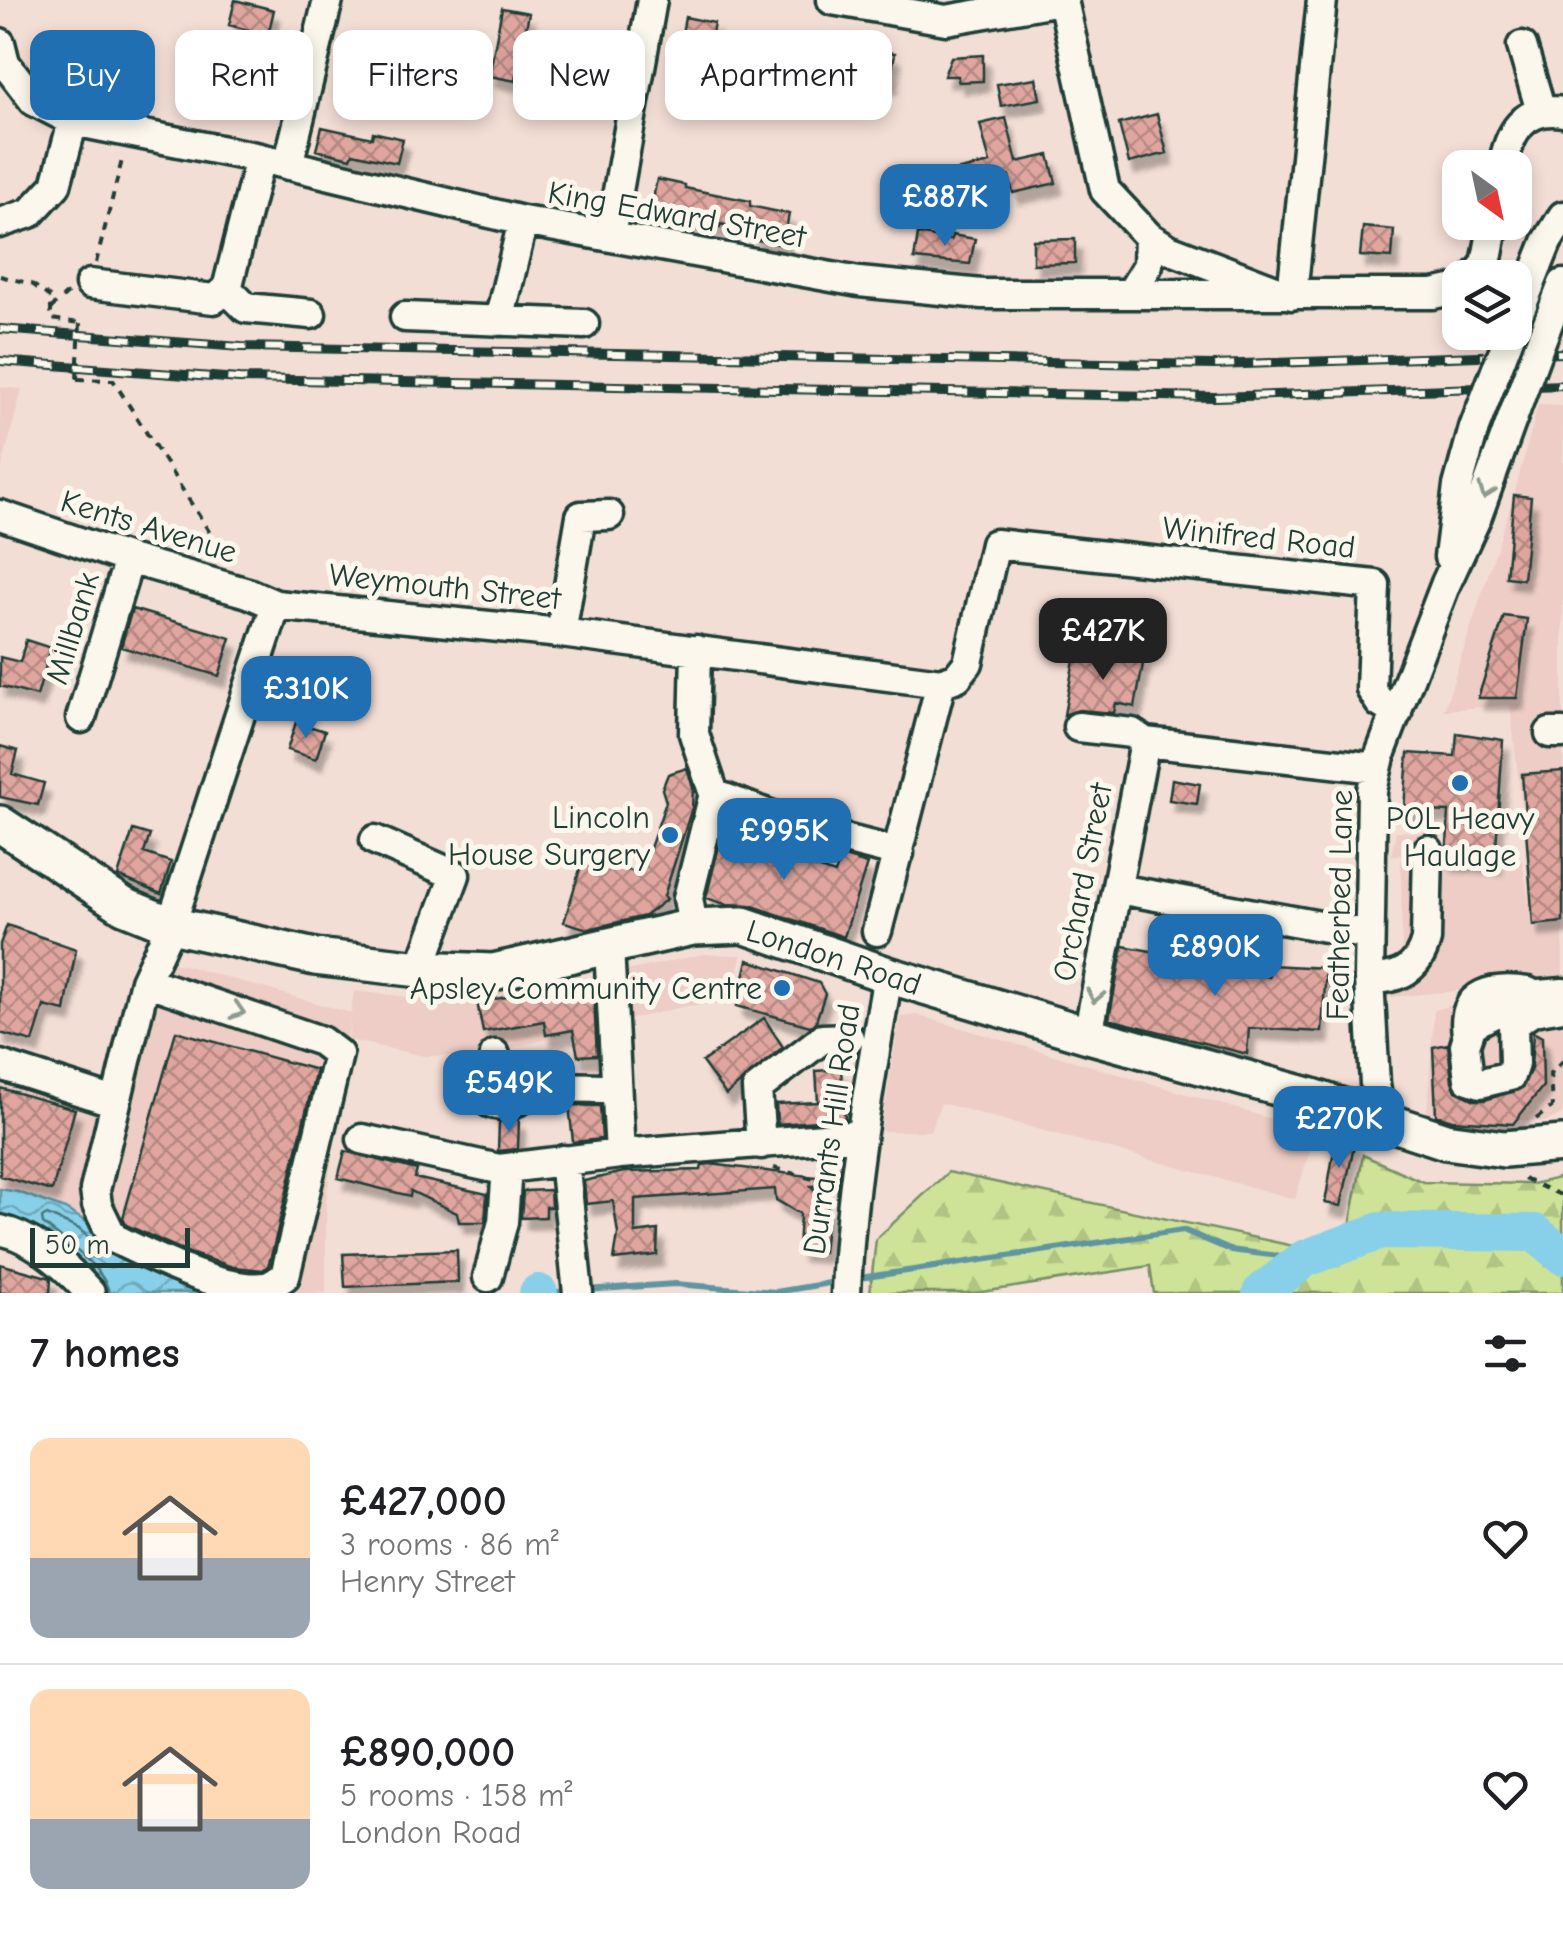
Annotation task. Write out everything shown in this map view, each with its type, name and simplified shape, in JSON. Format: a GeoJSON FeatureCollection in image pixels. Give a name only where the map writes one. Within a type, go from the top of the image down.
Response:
{"type":"FeatureCollection","features":[{"type":"Feature","properties":{"kind":"main road","name":"London Road"},"geometry":{"type":"LineString","coordinates":[[2,829],[124,906],[172,925],[315,958],[492,972],[693,927],[743,924],[888,975],[1309,1096],[1446,1142],[1504,1149],[1563,1144]]}},
{"type":"Feature","properties":{"kind":"street"},"geometry":{"type":"LineString","coordinates":[[288,165],[328,0]]}},
{"type":"Feature","properties":{"kind":"street"},"geometry":{"type":"LineString","coordinates":[[610,236],[652,0]]}},
{"type":"Feature","properties":{"kind":"street"},"geometry":{"type":"LineString","coordinates":[[832,0],[946,20],[1062,0],[1105,190],[1150,236],[1195,260],[1289,295],[1322,0]]}},
{"type":"Feature","properties":{"kind":"street","name":"King Edward Street"},"geometry":{"type":"LineString","coordinates":[[0,43],[5,63],[30,96]]}},
{"type":"Feature","properties":{"kind":"street"},"geometry":{"type":"LineString","coordinates":[[1506,150],[1515,128],[1532,114],[1552,112],[1522,46]]}},
{"type":"Feature","properties":{"kind":"street"},"geometry":{"type":"LineString","coordinates":[[0,223],[30,213],[56,185],[73,120]]}},
{"type":"Feature","properties":{"kind":"street","name":"King Edward Street"},"geometry":{"type":"LineString","coordinates":[[73,120],[260,158],[523,221],[911,289],[1043,294],[1442,292]]}},
{"type":"Feature","properties":{"kind":"street"},"geometry":{"type":"LineString","coordinates":[[90,284],[214,299],[228,289],[260,158]]}},
{"type":"Feature","properties":{"kind":"street"},"geometry":{"type":"LineString","coordinates":[[1532,279],[1563,216]]}},
{"type":"Feature","properties":{"kind":"street"},"geometry":{"type":"LineString","coordinates":[[500,321],[523,221]]}},
{"type":"Feature","properties":{"kind":"street"},"geometry":{"type":"LineString","coordinates":[[1131,292],[1148,265],[1150,236]]}},
{"type":"Feature","properties":{"kind":"street","name":"Featherbed Lane"},"geometry":{"type":"LineString","coordinates":[[1382,1120],[1374,1084],[1369,979],[1370,810],[1377,768],[1563,284]]}},
{"type":"Feature","properties":{"kind":"street"},"geometry":{"type":"LineString","coordinates":[[228,289],[246,308],[311,314]]}},
{"type":"Feature","properties":{"kind":"street"},"geometry":{"type":"LineString","coordinates":[[405,317],[584,324]]}},
{"type":"Feature","properties":{"kind":"street","name":"Featherbed Lane"},"geometry":{"type":"LineString","coordinates":[[1446,583],[1458,486],[1474,428],[1504,350]]}},
{"type":"Feature","properties":{"kind":"street","name":"Kents Avenue"},"geometry":{"type":"LineString","coordinates":[[0,515],[276,605]]}},
{"type":"Feature","properties":{"kind":"street"},"geometry":{"type":"LineString","coordinates":[[561,633],[581,516],[608,515]]}},
{"type":"Feature","properties":{"kind":"street","name":"Winifred Road"},"geometry":{"type":"LineString","coordinates":[[941,682],[958,677],[972,655],[995,544],[1375,584],[1372,690],[1380,703],[1397,713]]}},
{"type":"Feature","properties":{"kind":"street","name":"Millbank"},"geometry":{"type":"LineString","coordinates":[[82,718],[129,559]]}},
{"type":"Feature","properties":{"kind":"street"},"geometry":{"type":"LineString","coordinates":[[145,981],[321,1041],[338,1054],[285,1276],[268,1288],[231,1284],[113,1238],[97,1205],[95,1190],[145,981],[172,925],[276,605]]}},
{"type":"Feature","properties":{"kind":"street","name":"Weymouth Street"},"geometry":{"type":"LineString","coordinates":[[276,605],[561,633],[941,682]]}},
{"type":"Feature","properties":{"kind":"street"},"geometry":{"type":"LineString","coordinates":[[693,927],[688,898],[714,794],[694,734],[696,650]]}},
{"type":"Feature","properties":{"kind":"street"},"geometry":{"type":"LineString","coordinates":[[877,930],[941,682]]}},
{"type":"Feature","properties":{"kind":"street"},"geometry":{"type":"LineString","coordinates":[[1078,727],[1132,734],[1145,742],[1377,768]]}},
{"type":"Feature","properties":{"kind":"street","name":"Orchard Street"},"geometry":{"type":"LineString","coordinates":[[1088,1035],[1145,742]]}},
{"type":"Feature","properties":{"kind":"street"},"geometry":{"type":"LineString","coordinates":[[714,794],[810,830],[898,853]]}},
{"type":"Feature","properties":{"kind":"street"},"geometry":{"type":"LineString","coordinates":[[374,840],[455,875],[420,969]]}},
{"type":"Feature","properties":{"kind":"street"},"geometry":{"type":"LineString","coordinates":[[1369,979],[1403,974],[1422,953],[1426,940],[1428,850]]}},
{"type":"Feature","properties":{"kind":"street"},"geometry":{"type":"LineString","coordinates":[[1118,889],[1369,936]]}},
{"type":"Feature","properties":{"kind":"street"},"geometry":{"type":"LineString","coordinates":[[609,946],[620,1154]]}},
{"type":"Feature","properties":{"kind":"street","name":"Durrants Hill Road"},"geometry":{"type":"LineString","coordinates":[[846,1293],[860,1136],[888,975]]}},
{"type":"Feature","properties":{"kind":"street"},"geometry":{"type":"LineString","coordinates":[[1526,996],[1555,998],[1513,1024],[1514,1064],[1506,1079],[1481,1083],[1468,1078],[1467,1034],[1478,1021],[1526,996]]}},
{"type":"Feature","properties":{"kind":"street"},"geometry":{"type":"LineString","coordinates":[[764,1155],[757,1089],[822,1040],[849,1038]]}},
{"type":"Feature","properties":{"kind":"street"},"geometry":{"type":"LineString","coordinates":[[495,1055],[488,1094],[489,1102],[497,1105],[516,1104],[536,1092],[616,1088]]}},
{"type":"Feature","properties":{"kind":"street"},"geometry":{"type":"LineString","coordinates":[[0,1065],[115,1102]]}},
{"type":"Feature","properties":{"kind":"street"},"geometry":{"type":"LineString","coordinates":[[362,1139],[499,1169],[620,1154],[764,1155],[860,1136]]}},
{"type":"Feature","properties":{"kind":"street"},"geometry":{"type":"LineString","coordinates":[[564,1160],[578,1293]]}},
{"type":"Feature","properties":{"kind":"street"},"geometry":{"type":"LineString","coordinates":[[488,1277],[502,1222],[507,1168]]}},
{"type":"Feature","properties":{"kind":"street"},"geometry":{"type":"LineString","coordinates":[[0,1230],[36,1246],[90,1293]]}},
{"type":"Feature","properties":{"kind":"path"},"geometry":{"type":"LineString","coordinates":[[50,308],[71,291],[90,284],[130,132]]}},
{"type":"Feature","properties":{"kind":"path"},"geometry":{"type":"LineString","coordinates":[[0,276],[32,284],[51,298],[51,319],[80,323],[77,379],[113,380],[248,593]]}},
{"type":"Feature","properties":{"kind":"path"},"geometry":{"type":"LineString","coordinates":[[1504,1149],[1516,1131],[1552,1106],[1550,1074],[1563,1061]]}},
{"type":"Feature","properties":{"kind":"path"},"geometry":{"type":"LineString","coordinates":[[764,1155],[820,1181],[833,1194]]}},
{"type":"Feature","properties":{"kind":"path"},"geometry":{"type":"LineString","coordinates":[[1524,1179],[1563,1196]]}},
{"type":"Feature","properties":{"kind":"shaded area"},"geometry":{"type":"Polygon","coordinates":[[[0,387],[22,389],[0,474],[0,387]]]}},
{"type":"Feature","properties":{"kind":"shaded area"},"geometry":{"type":"Polygon","coordinates":[[[1538,405],[1563,406],[1563,1114],[1544,1122],[1427,1113],[1434,1010],[1532,984],[1380,998],[1377,971],[1402,965],[1401,854],[1391,856],[1396,831],[1440,834],[1440,862],[1522,861],[1537,948],[1510,705],[1444,710],[1514,495],[1538,405]]]}},
{"type":"Feature","properties":{"kind":"shaded area"},"geometry":{"type":"Polygon","coordinates":[[[703,954],[741,955],[733,1002],[686,1006],[478,1056],[424,1056],[349,1040],[350,1018],[326,1203],[326,1293],[197,1293],[139,1267],[85,1221],[65,1210],[0,1189],[0,1051],[110,1085],[147,959],[183,965],[351,1013],[354,991],[437,1000],[627,971],[703,954]]]}},
{"type":"Feature","properties":{"kind":"shaded area"},"geometry":{"type":"Polygon","coordinates":[[[917,1015],[1316,1132],[1295,1199],[941,1103],[930,1131],[881,1131],[900,1017],[917,1015]]]}},
{"type":"Feature","properties":{"kind":"green space"},"geometry":{"type":"Polygon","coordinates":[[[1363,1155],[1423,1182],[1532,1184],[1563,1177],[1563,1293],[1154,1293],[1150,1266],[975,1293],[870,1293],[876,1239],[948,1172],[1298,1247],[1350,1226],[1363,1155]]]}},
{"type":"Feature","properties":{"kind":"water"},"geometry":{"type":"Polygon","coordinates":[[[0,1189],[65,1209],[139,1267],[197,1293],[102,1293],[0,1218],[0,1189]]]}},
{"type":"Feature","properties":{"kind":"building"},"geometry":{"type":"Polygon","coordinates":[[[235,0],[274,10],[269,30],[229,25],[235,0]]]}},
{"type":"Feature","properties":{"kind":"building"},"geometry":{"type":"Polygon","coordinates":[[[502,8],[529,13],[526,30],[513,30],[513,80],[493,77],[502,8]]]}},
{"type":"Feature","properties":{"kind":"building"},"geometry":{"type":"Polygon","coordinates":[[[685,17],[714,23],[713,30],[683,30],[685,17]]]}},
{"type":"Feature","properties":{"kind":"building"},"geometry":{"type":"Polygon","coordinates":[[[983,55],[983,81],[958,82],[958,76],[944,76],[951,57],[983,55]]]}},
{"type":"Feature","properties":{"kind":"building"},"geometry":{"type":"Polygon","coordinates":[[[1036,78],[1040,99],[1001,106],[997,84],[1036,78]]]}},
{"type":"Feature","properties":{"kind":"building"},"geometry":{"type":"Polygon","coordinates":[[[1157,114],[1167,153],[1129,163],[1119,124],[1157,114]]]}},
{"type":"Feature","properties":{"kind":"building"},"geometry":{"type":"Polygon","coordinates":[[[1006,118],[1017,162],[1049,155],[1056,183],[1013,193],[1009,176],[960,189],[956,171],[990,163],[980,124],[1006,118]]]}},
{"type":"Feature","properties":{"kind":"building"},"geometry":{"type":"Polygon","coordinates":[[[322,127],[372,138],[373,132],[403,139],[397,163],[316,150],[322,127]]]}},
{"type":"Feature","properties":{"kind":"building"},"geometry":{"type":"Polygon","coordinates":[[[657,179],[789,214],[783,245],[753,239],[755,231],[650,214],[657,179]]]}},
{"type":"Feature","properties":{"kind":"building"},"geometry":{"type":"Polygon","coordinates":[[[1363,227],[1394,230],[1392,258],[1360,256],[1363,227]]]}},
{"type":"Feature","properties":{"kind":"building"},"geometry":{"type":"Polygon","coordinates":[[[918,234],[951,240],[952,235],[975,239],[970,264],[914,259],[918,234]]]}},
{"type":"Feature","properties":{"kind":"building"},"geometry":{"type":"Polygon","coordinates":[[[1075,239],[1075,263],[1033,264],[1033,240],[1075,239]]]}},
{"type":"Feature","properties":{"kind":"building"},"geometry":{"type":"Polygon","coordinates":[[[1514,495],[1531,497],[1523,579],[1506,577],[1514,495]]]}},
{"type":"Feature","properties":{"kind":"building"},"geometry":{"type":"Polygon","coordinates":[[[132,609],[231,638],[219,676],[121,647],[132,609]]]}},
{"type":"Feature","properties":{"kind":"building"},"geometry":{"type":"Polygon","coordinates":[[[1504,616],[1527,619],[1517,698],[1478,698],[1504,616]]]}},
{"type":"Feature","properties":{"kind":"building"},"geometry":{"type":"Polygon","coordinates":[[[26,640],[51,648],[37,696],[0,686],[0,657],[20,662],[26,640]]]}},
{"type":"Feature","properties":{"kind":"building"},"geometry":{"type":"Polygon","coordinates":[[[1075,654],[1144,659],[1135,707],[1116,703],[1114,713],[1079,710],[1064,715],[1075,654]]]}},
{"type":"Feature","properties":{"kind":"building"},"geometry":{"type":"Polygon","coordinates":[[[296,722],[325,731],[316,759],[287,750],[296,722]]]}},
{"type":"Feature","properties":{"kind":"building","name":"POL Heavy Haulage"},"geometry":{"type":"Polygon","coordinates":[[[1457,733],[1503,740],[1495,864],[1446,860],[1449,812],[1404,810],[1408,753],[1455,756],[1457,733]]]}},
{"type":"Feature","properties":{"kind":"building"},"geometry":{"type":"Polygon","coordinates":[[[0,746],[18,751],[12,774],[44,783],[38,805],[0,797],[0,746]]]}},
{"type":"Feature","properties":{"kind":"building","name":"Lincoln House Surgery"},"geometry":{"type":"Polygon","coordinates":[[[687,768],[693,788],[692,808],[664,896],[667,899],[645,916],[588,929],[564,922],[584,856],[641,874],[666,802],[662,789],[668,774],[687,768]]]}},
{"type":"Feature","properties":{"kind":"building"},"geometry":{"type":"Polygon","coordinates":[[[1563,771],[1563,922],[1533,925],[1522,774],[1563,771]]]}},
{"type":"Feature","properties":{"kind":"building"},"geometry":{"type":"Polygon","coordinates":[[[1172,779],[1200,784],[1197,804],[1169,800],[1172,779]]]}},
{"type":"Feature","properties":{"kind":"building"},"geometry":{"type":"Polygon","coordinates":[[[726,818],[753,827],[747,846],[835,874],[841,856],[867,864],[844,937],[750,905],[706,898],[726,818]]]}},
{"type":"Feature","properties":{"kind":"building"},"geometry":{"type":"Polygon","coordinates":[[[133,830],[150,835],[144,853],[171,862],[161,894],[118,876],[133,830]]]}},
{"type":"Feature","properties":{"kind":"building"},"geometry":{"type":"Polygon","coordinates":[[[7,925],[76,949],[65,1011],[44,1006],[33,1042],[0,1033],[0,944],[7,925]]]}},
{"type":"Feature","properties":{"kind":"building"},"geometry":{"type":"Polygon","coordinates":[[[1123,946],[1269,977],[1270,965],[1326,968],[1322,1032],[1249,1028],[1247,1054],[1109,1019],[1123,946]]]}},
{"type":"Feature","properties":{"kind":"building","name":"Apsley Community Centre"},"geometry":{"type":"Polygon","coordinates":[[[748,960],[819,983],[825,994],[815,1024],[810,1026],[737,1006],[748,960]]]}},
{"type":"Feature","properties":{"kind":"building"},"geometry":{"type":"Polygon","coordinates":[[[593,982],[597,1055],[578,1056],[573,1030],[546,1035],[544,1021],[483,1032],[477,1002],[593,982]]]}},
{"type":"Feature","properties":{"kind":"building"},"geometry":{"type":"Polygon","coordinates":[[[764,1018],[783,1047],[726,1095],[702,1062],[764,1018]]]}},
{"type":"Feature","properties":{"kind":"building"},"geometry":{"type":"Polygon","coordinates":[[[176,1031],[316,1070],[273,1249],[263,1270],[233,1267],[189,1253],[126,1225],[123,1218],[176,1031]]]}},
{"type":"Feature","properties":{"kind":"building"},"geometry":{"type":"Polygon","coordinates":[[[1533,1032],[1542,1037],[1543,1086],[1513,1124],[1452,1120],[1436,1115],[1433,1047],[1448,1044],[1456,1091],[1485,1100],[1522,1088],[1531,1069],[1533,1032]]]}},
{"type":"Feature","properties":{"kind":"building"},"geometry":{"type":"Polygon","coordinates":[[[841,1069],[845,1119],[777,1124],[776,1104],[818,1102],[816,1071],[841,1069]]]}},
{"type":"Feature","properties":{"kind":"building"},"geometry":{"type":"Polygon","coordinates":[[[0,1088],[75,1109],[52,1191],[0,1176],[0,1088]]]}},
{"type":"Feature","properties":{"kind":"building"},"geometry":{"type":"Polygon","coordinates":[[[569,1105],[600,1106],[602,1139],[573,1142],[569,1105]]]}},
{"type":"Feature","properties":{"kind":"building"},"geometry":{"type":"Polygon","coordinates":[[[519,1119],[518,1149],[498,1151],[499,1122],[519,1119]]]}},
{"type":"Feature","properties":{"kind":"building"},"geometry":{"type":"Polygon","coordinates":[[[1336,1138],[1355,1142],[1341,1206],[1325,1203],[1336,1138]]]}},
{"type":"Feature","properties":{"kind":"building"},"geometry":{"type":"Polygon","coordinates":[[[345,1151],[417,1170],[415,1178],[487,1194],[485,1222],[459,1222],[457,1213],[411,1191],[410,1196],[338,1178],[345,1151]]]}},
{"type":"Feature","properties":{"kind":"building"},"geometry":{"type":"Polygon","coordinates":[[[702,1165],[817,1177],[817,1186],[811,1186],[828,1207],[823,1252],[798,1250],[800,1214],[776,1200],[775,1189],[635,1199],[635,1233],[658,1230],[657,1255],[614,1260],[618,1234],[613,1201],[586,1204],[584,1181],[624,1172],[701,1170],[702,1165]]]}},
{"type":"Feature","properties":{"kind":"building"},"geometry":{"type":"Polygon","coordinates":[[[550,1190],[551,1207],[546,1207],[546,1217],[521,1218],[523,1191],[550,1190]]]}},
{"type":"Feature","properties":{"kind":"building"},"geometry":{"type":"Polygon","coordinates":[[[457,1250],[458,1282],[345,1287],[343,1254],[457,1250]]]}},
{"type":"Feature","properties":{"kind":"building"},"geometry":{"type":"Polygon","coordinates":[[[0,1264],[51,1278],[50,1293],[0,1293],[0,1264]]]}},
{"type":"Feature","properties":{"kind":"waterway"},"geometry":{"type":"LineString","coordinates":[[853,1279],[1183,1230],[1230,1250],[1304,1259]]}},
{"type":"Feature","properties":{"kind":"waterway"},"geometry":{"type":"LineString","coordinates":[[1261,1293],[1304,1259],[1380,1231],[1535,1233],[1563,1256]]}},
{"type":"Feature","properties":{"kind":"waterway"},"geometry":{"type":"LineString","coordinates":[[585,1290],[675,1284],[776,1292],[841,1281]]}},
{"type":"Feature","properties":{"kind":"waterway"},"geometry":{"type":"LineString","coordinates":[[539,1293],[572,1291]]}},
{"type":"Feature","properties":{"kind":"railway"},"geometry":{"type":"LineString","coordinates":[[0,329],[241,347],[1214,365],[1563,353]]}},
{"type":"Feature","properties":{"kind":"railway"},"geometry":{"type":"LineString","coordinates":[[0,361],[239,379],[1215,397],[1563,385]]}},
{"type":"Feature","properties":{"kind":"place","name":"POL Heavy Haulage"},"geometry":{"type":"Point","coordinates":[1460,783]}},
{"type":"Feature","properties":{"kind":"place","name":"Lincoln House Surgery"},"geometry":{"type":"Point","coordinates":[670,835]}},
{"type":"Feature","properties":{"kind":"place","name":"Apsley Community Centre"},"geometry":{"type":"Point","coordinates":[782,988]}}]}
